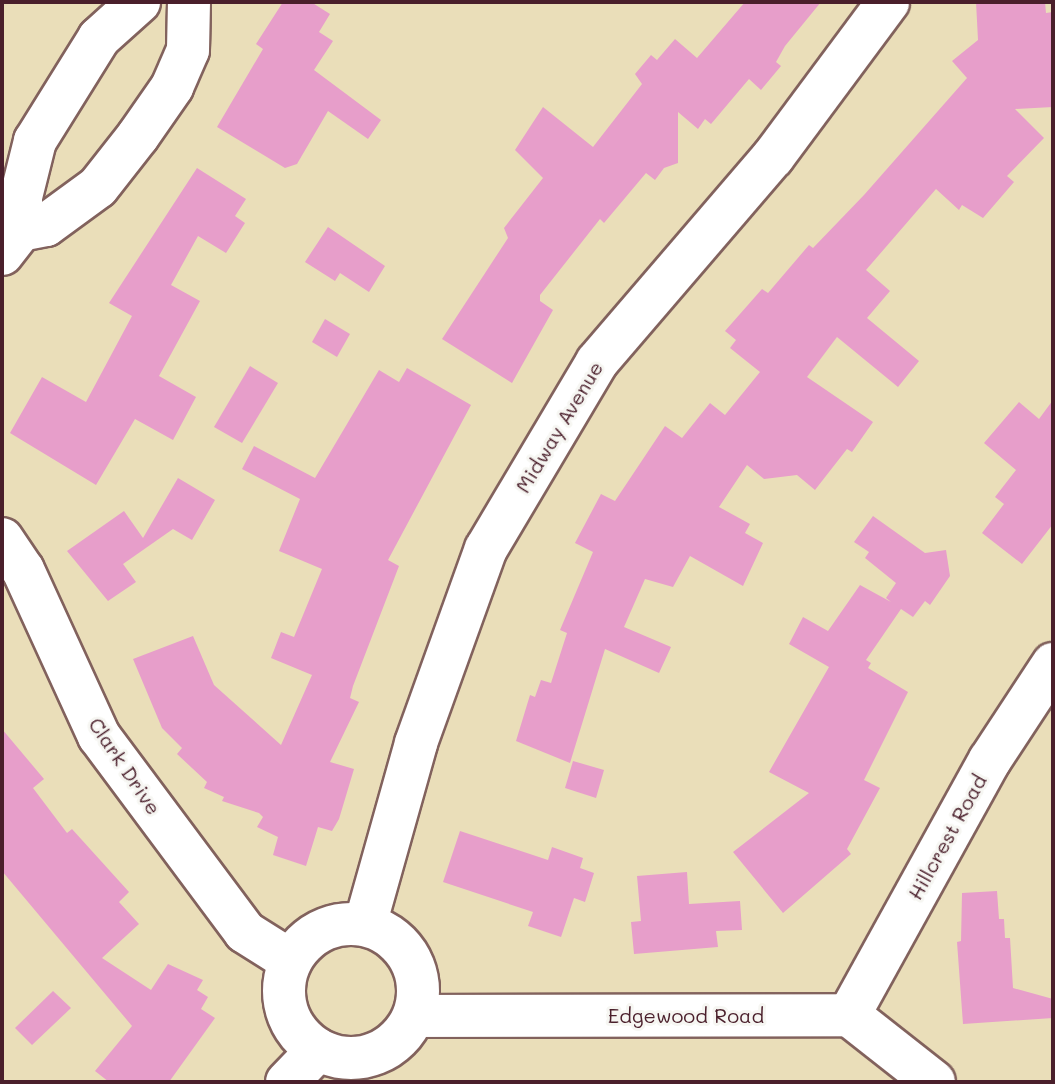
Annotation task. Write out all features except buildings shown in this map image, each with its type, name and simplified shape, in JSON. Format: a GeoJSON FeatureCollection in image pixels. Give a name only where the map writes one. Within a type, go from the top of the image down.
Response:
{"type":"FeatureCollection","features":[{"type":"Feature","properties":{"kind":"street"},"geometry":{"type":"LineString","coordinates":[[11,242],[35,141],[99,38],[139,2]]}},
{"type":"Feature","properties":{"kind":"street"},"geometry":{"type":"LineString","coordinates":[[11,242],[46,225],[98,187],[138,136],[172,87],[188,50],[189,2]]}},
{"type":"Feature","properties":{"kind":"street","name":"Midway Avenue"},"geometry":{"type":"LineString","coordinates":[[365,925],[416,743],[486,549],[597,362],[773,157],[888,2]]}},
{"type":"Feature","properties":{"kind":"street","name":"Clark Drive"},"geometry":{"type":"LineString","coordinates":[[2,539],[23,570],[99,736],[245,932],[291,961]]}},
{"type":"Feature","properties":{"kind":"street","name":"Hillcrest Road"},"geometry":{"type":"LineString","coordinates":[[849,1015],[990,760],[1053,664]]}},
{"type":"Feature","properties":{"kind":"street"},"geometry":{"type":"LineString","coordinates":[[365,925],[398,944],[410,959],[417,978],[414,1016],[384,1050],[363,1058],[340,1058],[318,1050],[291,1020],[285,980],[291,961],[322,931],[365,925]]}},
{"type":"Feature","properties":{"kind":"street"},"geometry":{"type":"LineString","coordinates":[[849,1015],[934,1082]]}},
{"type":"Feature","properties":{"kind":"street","name":"Edgewood Road"},"geometry":{"type":"LineString","coordinates":[[414,1016],[849,1015]]}},
{"type":"Feature","properties":{"kind":"street"},"geometry":{"type":"LineString","coordinates":[[287,1082],[318,1050]]}}]}
